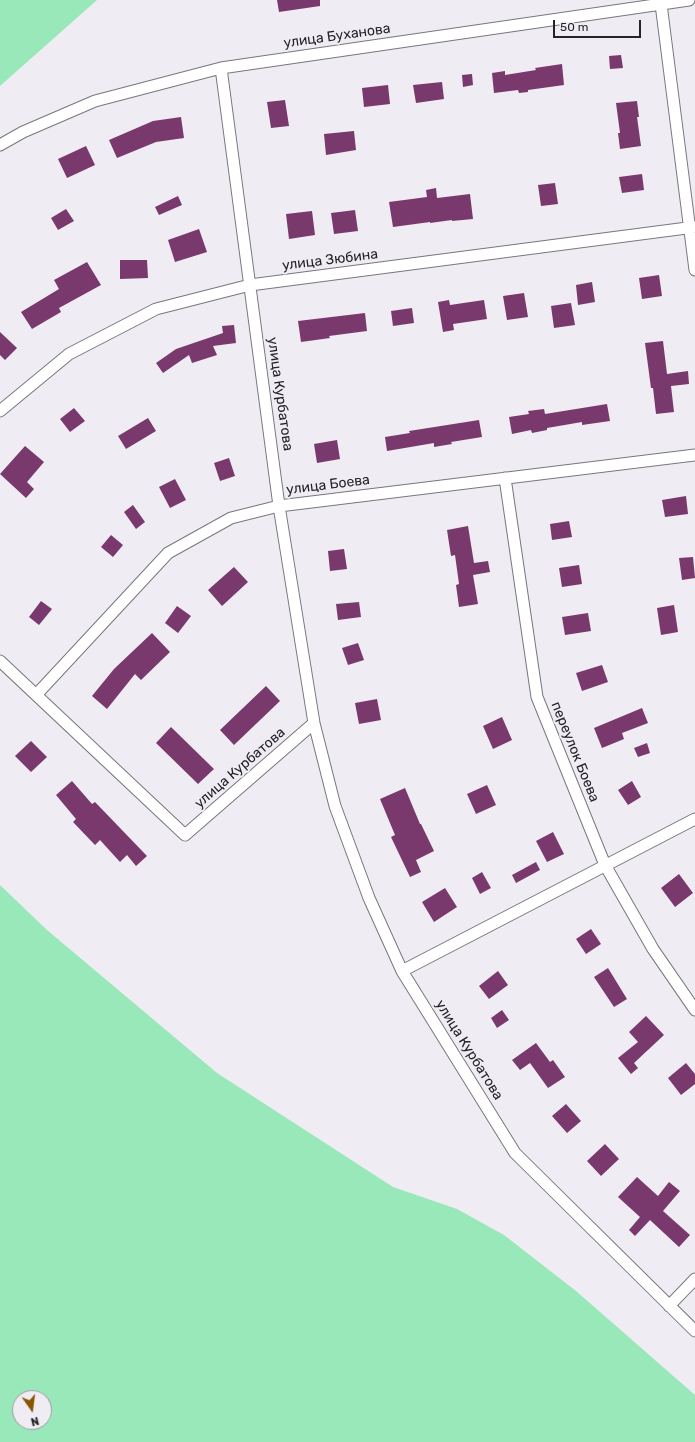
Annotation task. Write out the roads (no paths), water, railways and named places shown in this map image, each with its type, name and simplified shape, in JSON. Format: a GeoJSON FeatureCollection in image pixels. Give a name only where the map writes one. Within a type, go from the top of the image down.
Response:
{"type":"FeatureCollection","features":[{"type":"Feature","properties":{"kind":"street","name":"улица Буханова"},"geometry":{"type":"LineString","coordinates":[[0,145],[23,132],[95,101],[222,68],[689,0]]}},
{"type":"Feature","properties":{"kind":"street"},"geometry":{"type":"LineString","coordinates":[[661,4],[692,227],[695,270]]}},
{"type":"Feature","properties":{"kind":"street","name":"улица Курбатова"},"geometry":{"type":"LineString","coordinates":[[222,68],[279,506],[314,723],[335,806],[369,898],[402,970],[515,1153],[695,1332]]}},
{"type":"Feature","properties":{"kind":"street","name":"улица Зюбина"},"geometry":{"type":"LineString","coordinates":[[0,411],[69,354],[156,309],[250,286],[692,227]]}},
{"type":"Feature","properties":{"kind":"street","name":"улица Боева"},"geometry":{"type":"LineString","coordinates":[[36,696],[168,553],[231,518],[279,506],[695,455]]}},
{"type":"Feature","properties":{"kind":"street","name":"переулок Боева"},"geometry":{"type":"LineString","coordinates":[[505,478],[537,697],[605,866],[653,949],[695,1010]]}},
{"type":"Feature","properties":{"kind":"street"},"geometry":{"type":"LineString","coordinates":[[0,661],[36,696]]}},
{"type":"Feature","properties":{"kind":"street","name":"улица Курбатова"},"geometry":{"type":"LineString","coordinates":[[36,696],[185,835],[314,723]]}},
{"type":"Feature","properties":{"kind":"street"},"geometry":{"type":"LineString","coordinates":[[402,970],[695,819]]}},
{"type":"Feature","properties":{"kind":"street"},"geometry":{"type":"LineString","coordinates":[[669,1306],[695,1279]]}}]}
